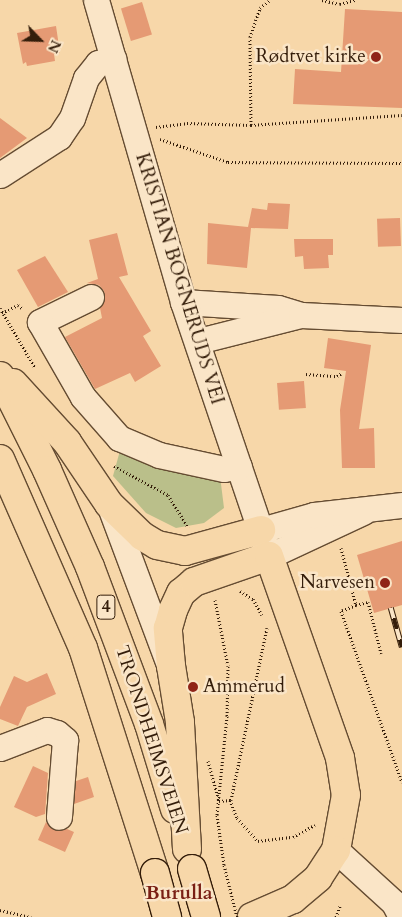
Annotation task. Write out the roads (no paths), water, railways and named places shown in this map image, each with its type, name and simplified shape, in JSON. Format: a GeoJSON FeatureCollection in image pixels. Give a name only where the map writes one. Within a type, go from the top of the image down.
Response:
{"type":"FeatureCollection","features":[{"type":"Feature","properties":{"kind":"highway"},"geometry":{"type":"LineString","coordinates":[[0,368],[67,442],[109,504],[142,536],[172,549],[200,548],[261,530]]}},
{"type":"Feature","properties":{"kind":"highway","name":"TRONDHEIMSVEIEN"},"geometry":{"type":"LineString","coordinates":[[0,376],[47,470],[90,567],[149,724],[206,917]]}},
{"type":"Feature","properties":{"kind":"highway","name":"TRONDHEIMSVEIEN"},"geometry":{"type":"LineString","coordinates":[[0,459],[30,523],[98,691],[167,917]]}},
{"type":"Feature","properties":{"kind":"highway"},"geometry":{"type":"LineString","coordinates":[[0,501],[30,523]]}},
{"type":"Feature","properties":{"kind":"highway"},"geometry":{"type":"LineString","coordinates":[[190,859],[180,722],[170,666],[168,628],[181,593],[194,582],[269,556],[340,758],[346,796],[336,850],[318,878],[293,899],[242,908]]}},
{"type":"Feature","properties":{"kind":"street","name":"KRISTIAN BOGNERUDS VEI"},"geometry":{"type":"LineString","coordinates":[[96,0],[183,302],[198,341],[223,425],[239,466],[269,556]]}},
{"type":"Feature","properties":{"kind":"street"},"geometry":{"type":"LineString","coordinates":[[0,175],[59,138],[67,128],[92,68],[98,63],[113,59]]}},
{"type":"Feature","properties":{"kind":"street"},"geometry":{"type":"LineString","coordinates":[[91,297],[40,322],[83,397],[119,438],[158,455],[224,468],[239,466]]}},
{"type":"Feature","properties":{"kind":"street"},"geometry":{"type":"LineString","coordinates":[[183,302],[278,308],[301,315],[402,320]]}},
{"type":"Feature","properties":{"kind":"street"},"geometry":{"type":"LineString","coordinates":[[198,341],[301,315]]}},
{"type":"Feature","properties":{"kind":"street"},"geometry":{"type":"LineString","coordinates":[[109,504],[152,627],[170,666]]}},
{"type":"Feature","properties":{"kind":"street"},"geometry":{"type":"LineString","coordinates":[[261,530],[314,515],[363,512],[402,505]]}},
{"type":"Feature","properties":{"kind":"street"},"geometry":{"type":"LineString","coordinates":[[269,556],[363,512]]}},
{"type":"Feature","properties":{"kind":"street"},"geometry":{"type":"LineString","coordinates":[[0,748],[47,730],[66,740],[58,817]]}},
{"type":"Feature","properties":{"kind":"street"},"geometry":{"type":"LineString","coordinates":[[336,850],[394,903],[401,917]]}},
{"type":"Feature","properties":{"kind":"railway"},"geometry":{"type":"LineString","coordinates":[[391,608],[402,647]]}},
{"type":"Feature","properties":{"kind":"place","name":"Rødtvet kirke"},"geometry":{"type":"Point","coordinates":[376,57]}},
{"type":"Feature","properties":{"kind":"place","name":"Narvesen"},"geometry":{"type":"Point","coordinates":[385,583]}},
{"type":"Feature","properties":{"kind":"place","name":"Ammerud"},"geometry":{"type":"Point","coordinates":[193,687]}},
{"type":"Feature","properties":{"kind":"district","name":"Burulla"},"geometry":{"type":"Point","coordinates":[179,892]}}]}
